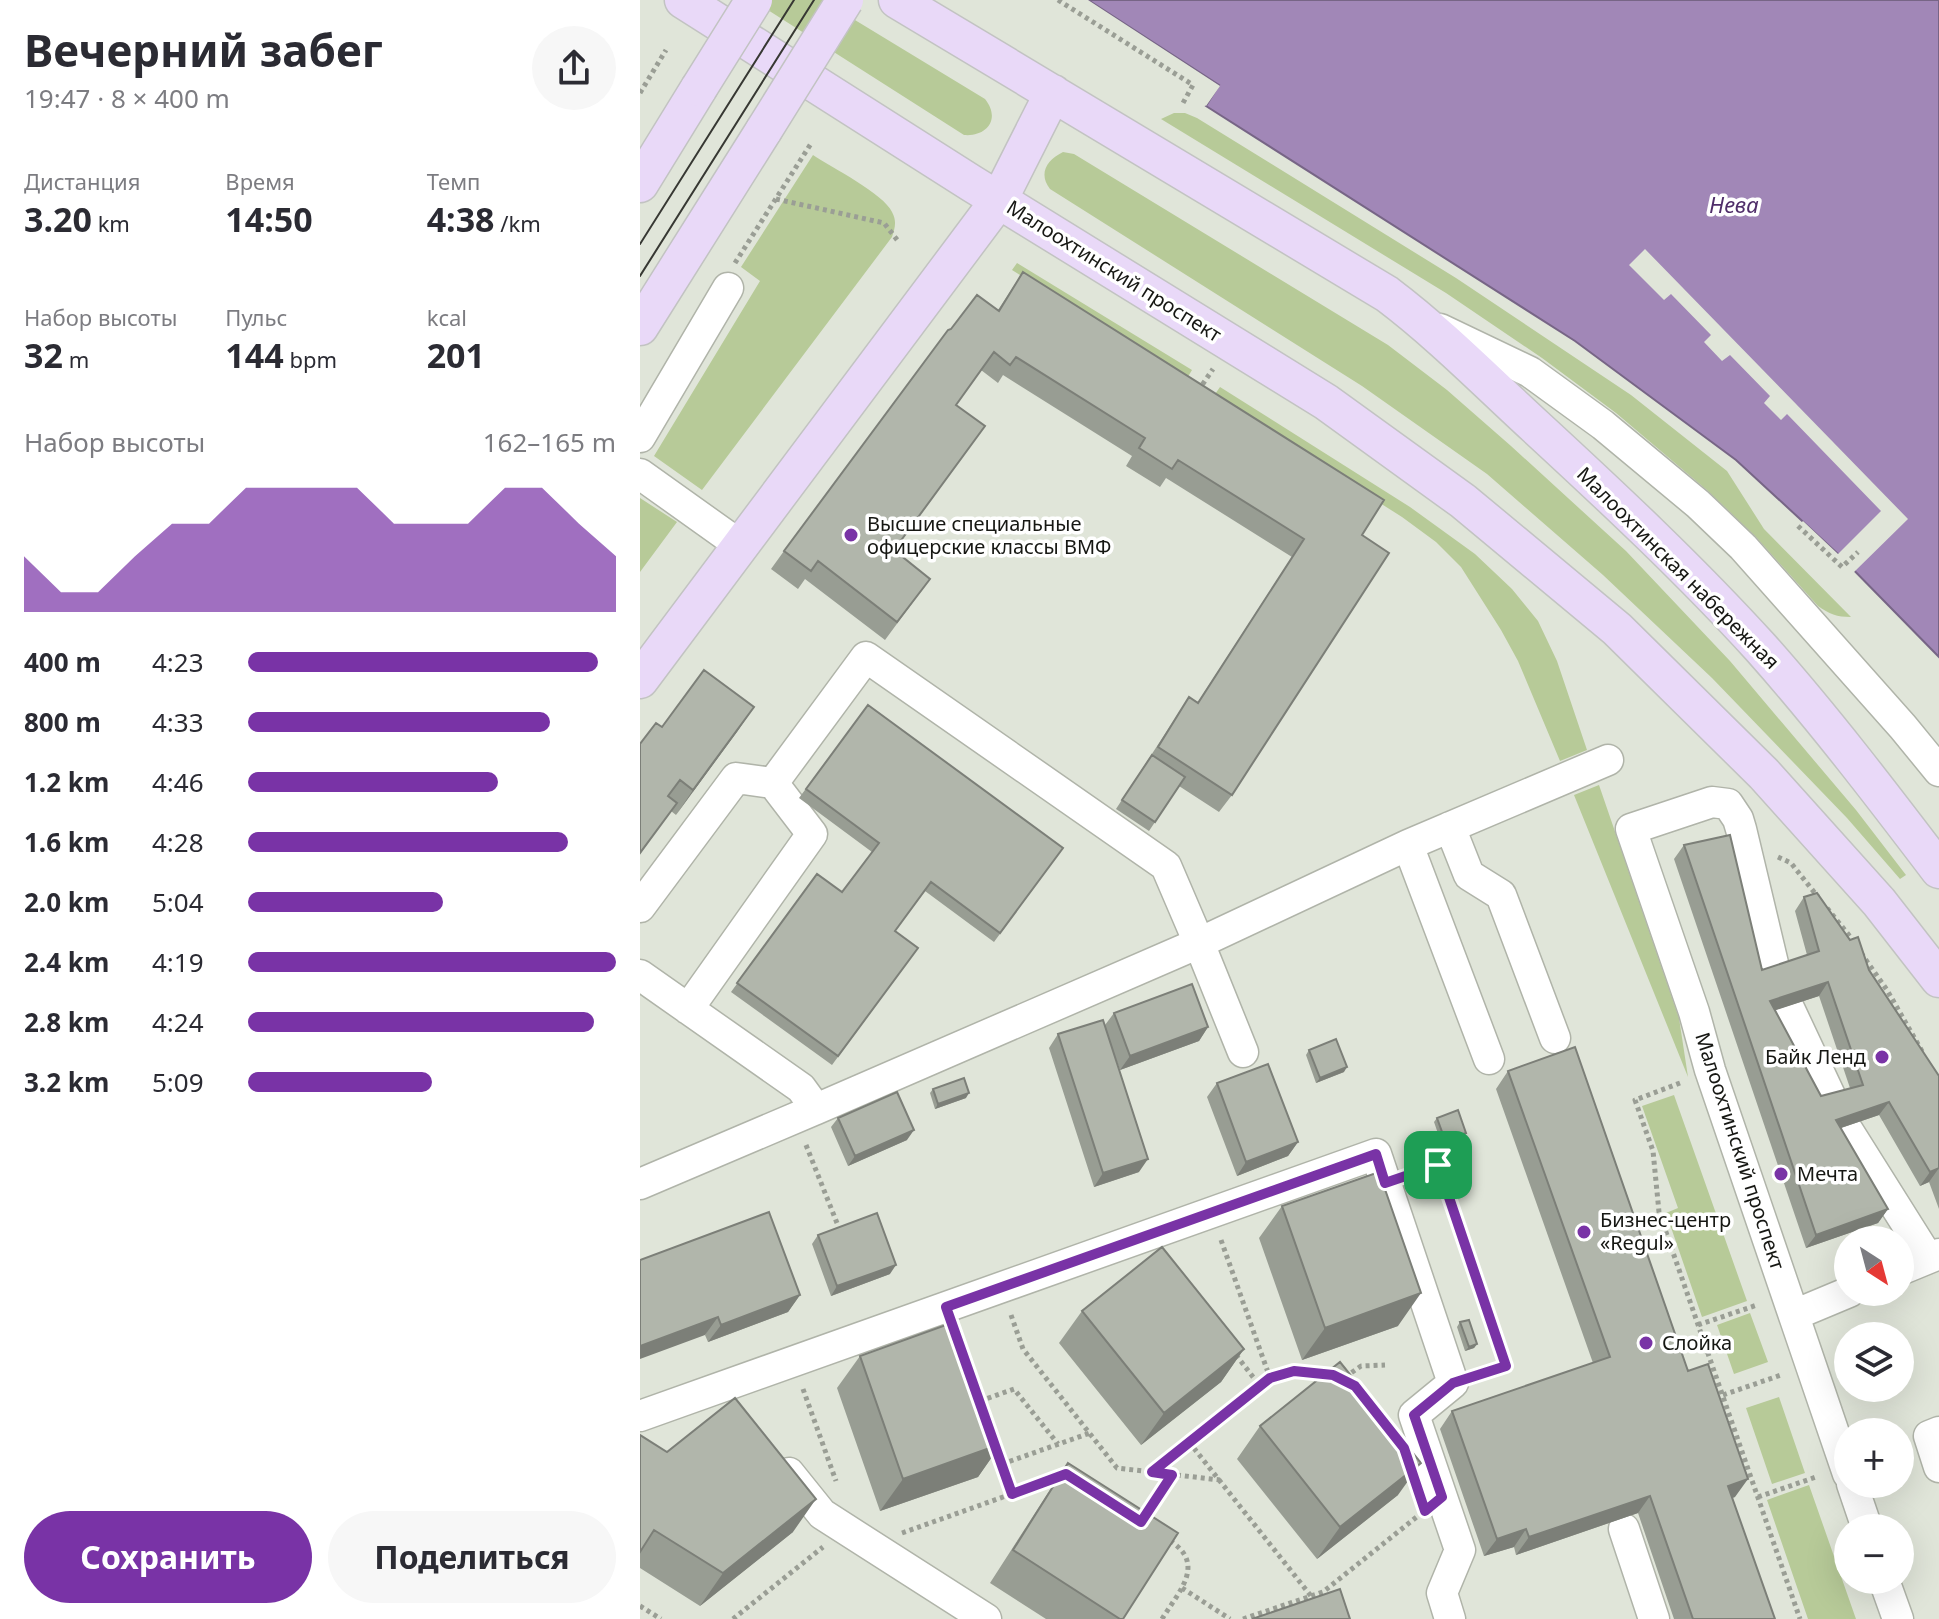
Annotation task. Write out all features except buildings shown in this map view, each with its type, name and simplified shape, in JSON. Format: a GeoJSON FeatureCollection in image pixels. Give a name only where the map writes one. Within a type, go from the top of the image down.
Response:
{"type":"FeatureCollection","features":[{"type":"Feature","properties":{"kind":"main road","name":"Малоохтинский проспект"},"geometry":{"type":"LineString","coordinates":[[683,0],[1326,402],[1463,501],[1617,629],[1764,774],[1879,902],[1939,979]]}},
{"type":"Feature","properties":{"kind":"main road"},"geometry":{"type":"LineString","coordinates":[[640,184],[754,0]]}},
{"type":"Feature","properties":{"kind":"main road"},"geometry":{"type":"LineString","coordinates":[[640,327],[845,0]]}},
{"type":"Feature","properties":{"kind":"main road"},"geometry":{"type":"LineString","coordinates":[[640,680],[741,546],[1053,93],[897,0]]}},
{"type":"Feature","properties":{"kind":"main road","name":"Малоохтинская набережная"},"geometry":{"type":"LineString","coordinates":[[1053,93],[1387,294],[1422,321],[1619,505],[1760,648],[1825,724],[1939,870]]}},
{"type":"Feature","properties":{"kind":"street"},"geometry":{"type":"LineString","coordinates":[[640,437],[729,279]]}},
{"type":"Feature","properties":{"kind":"street"},"geometry":{"type":"LineString","coordinates":[[1422,321],[1530,372],[1603,425],[1698,504],[1743,547],[1939,771]]}},
{"type":"Feature","properties":{"kind":"street"},"geometry":{"type":"LineString","coordinates":[[640,474],[741,546]]}},
{"type":"Feature","properties":{"kind":"street"},"geometry":{"type":"LineString","coordinates":[[773,783],[866,657],[1166,866],[1243,1052]]}},
{"type":"Feature","properties":{"kind":"street"},"geometry":{"type":"LineString","coordinates":[[640,1184],[1199,943],[1408,845],[1608,760]]}},
{"type":"Feature","properties":{"kind":"street"},"geometry":{"type":"LineString","coordinates":[[640,907],[736,778],[773,783],[812,834],[688,1009]]}},
{"type":"Feature","properties":{"kind":"street","name":"Малоохтинский проспект"},"geometry":{"type":"LineString","coordinates":[[1776,976],[1741,829],[1728,804],[1712,802],[1631,829],[1834,1433]]}},
{"type":"Feature","properties":{"kind":"street"},"geometry":{"type":"LineString","coordinates":[[1450,827],[1469,875],[1501,895],[1555,1038]]}},
{"type":"Feature","properties":{"kind":"street"},"geometry":{"type":"LineString","coordinates":[[1408,845],[1489,1059]]}},
{"type":"Feature","properties":{"kind":"street"},"geometry":{"type":"LineString","coordinates":[[640,975],[801,1088],[809,1099],[805,1114]]}},
{"type":"Feature","properties":{"kind":"street"},"geometry":{"type":"LineString","coordinates":[[1788,1006],[1840,1115],[1933,1256],[1914,1264]]}},
{"type":"Feature","properties":{"kind":"street"},"geometry":{"type":"LineString","coordinates":[[640,1416],[730,1398],[793,1361],[1376,1154],[1453,1383],[1414,1415],[1460,1550],[1442,1593],[1450,1619]]}},
{"type":"Feature","properties":{"kind":"street"},"geometry":{"type":"LineString","coordinates":[[1794,1315],[1834,1298]]}},
{"type":"Feature","properties":{"kind":"street"},"geometry":{"type":"LineString","coordinates":[[1939,1432],[1929,1436],[1939,1467]]}},
{"type":"Feature","properties":{"kind":"street"},"geometry":{"type":"LineString","coordinates":[[776,1456],[822,1514],[986,1619]]}},
{"type":"Feature","properties":{"kind":"street"},"geometry":{"type":"LineString","coordinates":[[1624,1529],[1654,1619]]}},
{"type":"Feature","properties":{"kind":"street"},"geometry":{"type":"LineString","coordinates":[[1889,1594],[1898,1619]]}},
{"type":"Feature","properties":{"kind":"path"},"geometry":{"type":"LineString","coordinates":[[1058,0],[1193,85],[1183,103]]}},
{"type":"Feature","properties":{"kind":"path"},"geometry":{"type":"LineString","coordinates":[[640,93],[666,50]]}},
{"type":"Feature","properties":{"kind":"path"},"geometry":{"type":"LineString","coordinates":[[729,279],[812,142]]}},
{"type":"Feature","properties":{"kind":"path"},"geometry":{"type":"LineString","coordinates":[[776,199],[884,223],[898,241]]}},
{"type":"Feature","properties":{"kind":"path"},"geometry":{"type":"LineString","coordinates":[[1798,526],[1842,567],[1858,552]]}},
{"type":"Feature","properties":{"kind":"path"},"geometry":{"type":"LineString","coordinates":[[1680,1083],[1635,1100],[1653,1151],[1659,1212],[1800,1619]]}},
{"type":"Feature","properties":{"kind":"path"},"geometry":{"type":"LineString","coordinates":[[805,1114],[837,1223]]}},
{"type":"Feature","properties":{"kind":"path"},"geometry":{"type":"LineString","coordinates":[[1385,1183],[1438,1165],[1458,1222],[1506,1366],[1453,1383]]}},
{"type":"Feature","properties":{"kind":"path"},"geometry":{"type":"LineString","coordinates":[[1211,1213],[1270,1378]]}},
{"type":"Feature","properties":{"kind":"path"},"geometry":{"type":"LineString","coordinates":[[1001,1287],[1023,1349],[1117,1468],[1220,1480]]}},
{"type":"Feature","properties":{"kind":"path"},"geometry":{"type":"LineString","coordinates":[[1698,1325],[1757,1305]]}},
{"type":"Feature","properties":{"kind":"path"},"geometry":{"type":"LineString","coordinates":[[1230,1349],[1260,1386]]}},
{"type":"Feature","properties":{"kind":"path"},"geometry":{"type":"LineString","coordinates":[[793,1361],[862,1540],[1012,1494],[1066,1474]]}},
{"type":"Feature","properties":{"kind":"path"},"geometry":{"type":"LineString","coordinates":[[1355,1386],[1342,1379],[1361,1366],[1385,1365]]}},
{"type":"Feature","properties":{"kind":"path"},"geometry":{"type":"LineString","coordinates":[[1152,1472],[1270,1378],[1294,1371],[1333,1375]]}},
{"type":"Feature","properties":{"kind":"path"},"geometry":{"type":"LineString","coordinates":[[1723,1395],[1781,1375]]}},
{"type":"Feature","properties":{"kind":"path"},"geometry":{"type":"LineString","coordinates":[[984,1414],[979,1401],[1014,1389],[1058,1444]]}},
{"type":"Feature","properties":{"kind":"path"},"geometry":{"type":"LineString","coordinates":[[1002,1464],[1090,1433]]}},
{"type":"Feature","properties":{"kind":"path"},"geometry":{"type":"LineString","coordinates":[[993,1439],[1012,1494]]}},
{"type":"Feature","properties":{"kind":"path"},"geometry":{"type":"LineString","coordinates":[[1189,1442],[1311,1596]]}},
{"type":"Feature","properties":{"kind":"path"},"geometry":{"type":"LineString","coordinates":[[1141,1522],[1172,1475]]}},
{"type":"Feature","properties":{"kind":"path"},"geometry":{"type":"LineString","coordinates":[[1758,1497],[1816,1477]]}},
{"type":"Feature","properties":{"kind":"path"},"geometry":{"type":"LineString","coordinates":[[1243,1619],[1323,1592],[1442,1497]]}},
{"type":"Feature","properties":{"kind":"path"},"geometry":{"type":"LineString","coordinates":[[1162,1619],[1188,1579],[1187,1561],[1179,1547],[1167,1539]]}},
{"type":"Feature","properties":{"kind":"path"},"geometry":{"type":"LineString","coordinates":[[735,1618],[824,1546]]}},
{"type":"Feature","properties":{"kind":"path"},"geometry":{"type":"LineString","coordinates":[[1332,1585],[1336,1596]]}},
{"type":"Feature","properties":{"kind":"path"},"geometry":{"type":"LineString","coordinates":[[1182,1588],[1230,1619]]}},
{"type":"Feature","properties":{"kind":"path"},"geometry":{"type":"LineString","coordinates":[[640,1606],[661,1619]]}},
{"type":"Feature","properties":{"kind":"green space"},"geometry":{"type":"Polygon","coordinates":[[[752,0],[822,0],[985,99],[992,113],[989,125],[979,133],[964,135],[752,0]]]}},
{"type":"Feature","properties":{"kind":"green space"},"geometry":{"type":"Polygon","coordinates":[[[1174,113],[1197,118],[1456,278],[1631,395],[1727,471],[1764,529],[1851,617],[1833,614],[1818,606],[1755,536],[1708,491],[1616,413],[1446,293],[1161,119],[1174,113]]]}},
{"type":"Feature","properties":{"kind":"green space"},"geometry":{"type":"Polygon","coordinates":[[[1063,152],[1074,154],[1388,345],[1447,390],[1626,551],[1730,661],[1856,810],[1906,875],[1900,879],[1847,818],[1712,678],[1603,575],[1487,474],[1362,386],[1050,189],[1045,178],[1046,168],[1063,152]]]}},
{"type":"Feature","properties":{"kind":"green space"},"geometry":{"type":"Polygon","coordinates":[[[813,155],[879,197],[892,212],[895,228],[892,237],[702,490],[654,456],[760,281],[741,267],[813,155]]]}},
{"type":"Feature","properties":{"kind":"green space"},"geometry":{"type":"Polygon","coordinates":[[[1017,263],[1192,370],[1186,380],[1012,270],[1017,263]]]}},
{"type":"Feature","properties":{"kind":"green space"},"geometry":{"type":"Polygon","coordinates":[[[1220,387],[1410,507],[1475,554],[1512,589],[1538,621],[1557,661],[1587,750],[1560,761],[1518,661],[1501,630],[1461,567],[1436,542],[1402,517],[1213,397],[1220,387]]]}},
{"type":"Feature","properties":{"kind":"green space"},"geometry":{"type":"Polygon","coordinates":[[[640,498],[677,522],[640,572],[640,498]]]}},
{"type":"Feature","properties":{"kind":"green space"},"geometry":{"type":"Polygon","coordinates":[[[1599,785],[1679,1018],[1688,1077],[1574,795],[1599,785]]]}},
{"type":"Feature","properties":{"kind":"green space"},"geometry":{"type":"Polygon","coordinates":[[[1674,1095],[1747,1301],[1702,1317],[1666,1213],[1678,1208],[1642,1106],[1674,1095]]]}},
{"type":"Feature","properties":{"kind":"green space"},"geometry":{"type":"Polygon","coordinates":[[[1750,1313],[1768,1362],[1734,1374],[1717,1325],[1750,1313]]]}},
{"type":"Feature","properties":{"kind":"green space"},"geometry":{"type":"Polygon","coordinates":[[[1779,1397],[1805,1473],[1772,1484],[1746,1408],[1779,1397]]]}},
{"type":"Feature","properties":{"kind":"green space"},"geometry":{"type":"Polygon","coordinates":[[[1809,1485],[1834,1556],[1834,1594],[1847,1594],[1856,1619],[1808,1619],[1767,1500],[1809,1485]]]}},
{"type":"Feature","properties":{"kind":"water","name":"Нева"},"geometry":{"type":"Polygon","coordinates":[[[1088,0],[1939,0],[1939,657],[1838,554],[1736,460],[1575,341],[1206,106],[1219,85],[1088,0]]]}},
{"type":"Feature","properties":{"kind":"pier"},"geometry":{"type":"Polygon","coordinates":[[[1084,0],[1220,86],[1206,106],[1203,104],[1214,87],[1084,0]]]}},
{"type":"Feature","properties":{"kind":"pier"},"geometry":{"type":"Polygon","coordinates":[[[1645,249],[1908,519],[1852,574],[1800,524],[1803,521],[1838,554],[1881,511],[1787,414],[1781,420],[1764,403],[1770,396],[1730,355],[1722,361],[1704,342],[1711,335],[1671,294],[1664,300],[1629,265],[1645,249]]]}},
{"type":"Feature","properties":{"kind":"tram line"},"geometry":{"type":"LineString","coordinates":[[640,244],[794,0]]}},
{"type":"Feature","properties":{"kind":"tram line"},"geometry":{"type":"LineString","coordinates":[[640,276],[814,0]]}},
{"type":"Feature","properties":{"kind":"place","name":"Высшие специальные офицерские классы ВМФ"},"geometry":{"type":"Point","coordinates":[851,535]}},
{"type":"Feature","properties":{"kind":"place","name":"Байк Ленд"},"geometry":{"type":"Point","coordinates":[1882,1057]}},
{"type":"Feature","properties":{"kind":"place","name":"Мечта"},"geometry":{"type":"Point","coordinates":[1781,1174]}},
{"type":"Feature","properties":{"kind":"place","name":"Бизнес-центр «Regul»"},"geometry":{"type":"Point","coordinates":[1584,1232]}},
{"type":"Feature","properties":{"kind":"place","name":"Слойка"},"geometry":{"type":"Point","coordinates":[1646,1343]}},
{"type":"Feature","properties":{"kind":"route"},"geometry":{"type":"LineString","coordinates":[[1376,1154],[1385,1183],[1438,1165],[1506,1366],[1453,1383],[1414,1415],[1442,1497],[1425,1511],[1404,1448],[1355,1386],[1333,1375],[1294,1371],[1270,1378],[1152,1472],[1172,1475],[1141,1522],[1066,1474],[1012,1494],[946,1307],[1376,1154]]}}]}
